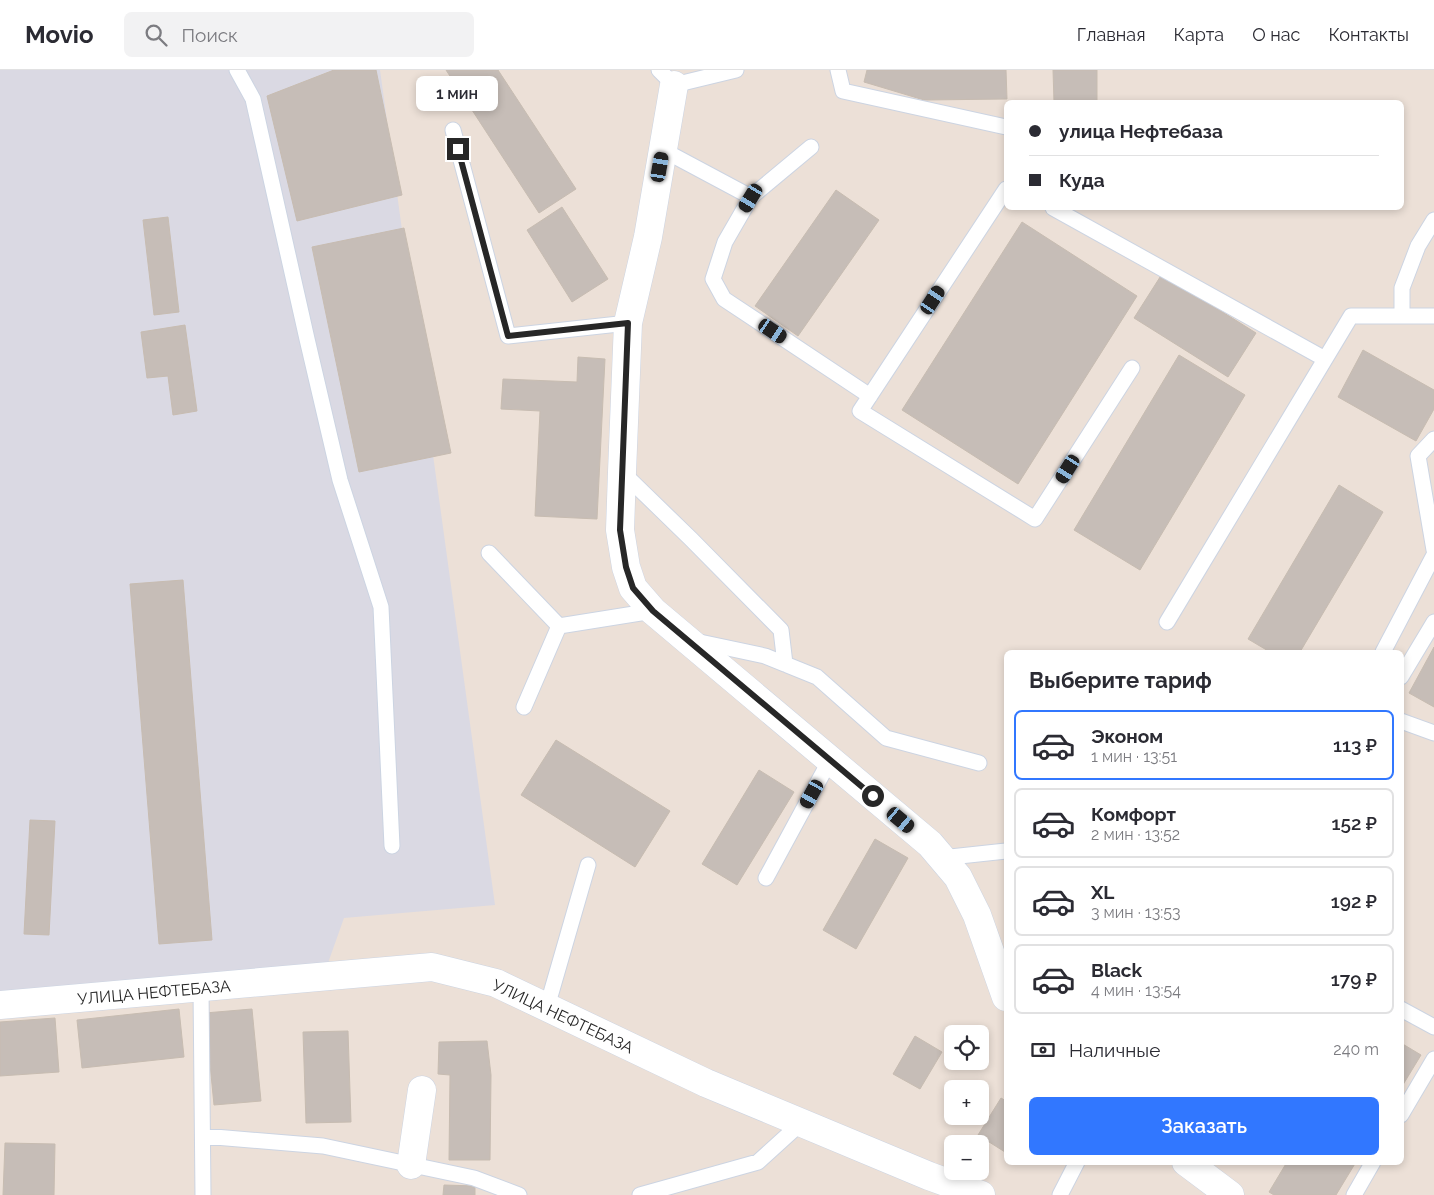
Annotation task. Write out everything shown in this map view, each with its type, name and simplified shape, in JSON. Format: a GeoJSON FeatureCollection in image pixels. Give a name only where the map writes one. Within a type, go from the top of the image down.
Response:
{"type":"FeatureCollection","features":[{"type":"Feature","properties":{"kind":"street"},"geometry":{"type":"LineString","coordinates":[[666,77],[663,150],[648,237],[628,323],[620,530],[626,567],[633,588],[653,611],[930,844],[958,877],[977,915],[1004,991]]}},
{"type":"Feature","properties":{"kind":"street","name":"УЛИЦА НЕФТЕБАЗА"},"geometry":{"type":"LineString","coordinates":[[0,1005],[432,967],[496,983],[706,1083],[929,1176],[981,1195]]}},
{"type":"Feature","properties":{"kind":"street"},"geometry":{"type":"LineString","coordinates":[[411,1165],[422,1090]]}},
{"type":"Feature","properties":{"kind":"street"},"geometry":{"type":"LineString","coordinates":[[1190,1165],[1230,1195]]}},
{"type":"Feature","properties":{"kind":"lane"},"geometry":{"type":"LineString","coordinates":[[237,70],[253,99],[340,480],[381,607],[392,846]]}},
{"type":"Feature","properties":{"kind":"lane"},"geometry":{"type":"LineString","coordinates":[[666,77],[736,70]]}},
{"type":"Feature","properties":{"kind":"lane"},"geometry":{"type":"LineString","coordinates":[[838,70],[843,91],[1004,127]]}},
{"type":"Feature","properties":{"kind":"lane"},"geometry":{"type":"LineString","coordinates":[[453,130],[508,336],[628,323]]}},
{"type":"Feature","properties":{"kind":"lane"},"geometry":{"type":"LineString","coordinates":[[811,146],[751,198],[725,242],[713,278],[724,299],[870,396]]}},
{"type":"Feature","properties":{"kind":"lane"},"geometry":{"type":"LineString","coordinates":[[663,150],[751,198]]}},
{"type":"Feature","properties":{"kind":"lane"},"geometry":{"type":"LineString","coordinates":[[1004,192],[860,411],[1035,519],[1132,368]]}},
{"type":"Feature","properties":{"kind":"lane"},"geometry":{"type":"LineString","coordinates":[[1057,210],[1325,359]]}},
{"type":"Feature","properties":{"kind":"lane"},"geometry":{"type":"LineString","coordinates":[[1402,316],[1402,288],[1418,246],[1434,220]]}},
{"type":"Feature","properties":{"kind":"lane"},"geometry":{"type":"LineString","coordinates":[[1167,622],[1351,316],[1434,316]]}},
{"type":"Feature","properties":{"kind":"lane"},"geometry":{"type":"LineString","coordinates":[[1434,439],[1418,456],[1434,550]]}},
{"type":"Feature","properties":{"kind":"lane"},"geometry":{"type":"LineString","coordinates":[[622,472],[692,539],[781,630],[785,664]]}},
{"type":"Feature","properties":{"kind":"lane"},"geometry":{"type":"LineString","coordinates":[[489,553],[559,626]]}},
{"type":"Feature","properties":{"kind":"lane"},"geometry":{"type":"LineString","coordinates":[[1384,650],[1434,555]]}},
{"type":"Feature","properties":{"kind":"lane"},"geometry":{"type":"LineString","coordinates":[[559,626],[653,611]]}},
{"type":"Feature","properties":{"kind":"lane"},"geometry":{"type":"LineString","coordinates":[[1404,672],[1434,622]]}},
{"type":"Feature","properties":{"kind":"lane"},"geometry":{"type":"LineString","coordinates":[[524,706],[559,626]]}},
{"type":"Feature","properties":{"kind":"lane"},"geometry":{"type":"LineString","coordinates":[[687,639],[765,656],[817,677],[886,738],[979,763]]}},
{"type":"Feature","properties":{"kind":"lane"},"geometry":{"type":"LineString","coordinates":[[1404,722],[1434,733]]}},
{"type":"Feature","properties":{"kind":"lane"},"geometry":{"type":"LineString","coordinates":[[766,878],[830,760]]}},
{"type":"Feature","properties":{"kind":"lane"},"geometry":{"type":"LineString","coordinates":[[942,858],[1004,851]]}},
{"type":"Feature","properties":{"kind":"lane"},"geometry":{"type":"LineString","coordinates":[[547,1007],[588,865]]}},
{"type":"Feature","properties":{"kind":"lane"},"geometry":{"type":"LineString","coordinates":[[201,988],[204,1195]]}},
{"type":"Feature","properties":{"kind":"lane"},"geometry":{"type":"LineString","coordinates":[[1404,1011],[1434,1027]]}},
{"type":"Feature","properties":{"kind":"lane"},"geometry":{"type":"LineString","coordinates":[[1404,1110],[1434,1059]]}},
{"type":"Feature","properties":{"kind":"lane"},"geometry":{"type":"LineString","coordinates":[[640,1195],[758,1162],[801,1123]]}},
{"type":"Feature","properties":{"kind":"lane"},"geometry":{"type":"LineString","coordinates":[[203,1136],[323,1146],[474,1178],[519,1195]]}},
{"type":"Feature","properties":{"kind":"lane"},"geometry":{"type":"LineString","coordinates":[[1060,1195],[1075,1165]]}},
{"type":"Feature","properties":{"kind":"lane"},"geometry":{"type":"LineString","coordinates":[[1354,1195],[1371,1165]]}},
{"type":"Feature","properties":{"kind":"shaded area"},"geometry":{"type":"Polygon","coordinates":[[[0,70],[380,70],[495,905],[344,918],[328,963],[0,996],[0,70]]]}},
{"type":"Feature","properties":{"kind":"building"},"geometry":{"type":"Polygon","coordinates":[[[334,70],[376,70],[402,195],[297,221],[267,96],[334,70]]]}},
{"type":"Feature","properties":{"kind":"building"},"geometry":{"type":"Polygon","coordinates":[[[446,70],[498,70],[576,189],[539,213],[446,70]]]}},
{"type":"Feature","properties":{"kind":"building"},"geometry":{"type":"Polygon","coordinates":[[[867,70],[1006,70],[1007,99],[924,100],[864,82],[867,70]]]}},
{"type":"Feature","properties":{"kind":"building"},"geometry":{"type":"Polygon","coordinates":[[[1053,70],[1097,70],[1097,100],[1054,100],[1053,70]]]}},
{"type":"Feature","properties":{"kind":"building"},"geometry":{"type":"Polygon","coordinates":[[[836,190],[879,220],[798,336],[755,306],[836,190]]]}},
{"type":"Feature","properties":{"kind":"building"},"geometry":{"type":"Polygon","coordinates":[[[562,207],[608,279],[572,302],[527,230],[562,207]]]}},
{"type":"Feature","properties":{"kind":"building"},"geometry":{"type":"Polygon","coordinates":[[[168,217],[179,312],[154,315],[143,220],[168,217]]]}},
{"type":"Feature","properties":{"kind":"building"},"geometry":{"type":"Polygon","coordinates":[[[1022,222],[1137,296],[1018,484],[902,410],[1022,222]]]}},
{"type":"Feature","properties":{"kind":"building"},"geometry":{"type":"Polygon","coordinates":[[[404,228],[451,453],[359,472],[312,247],[404,228]]]}},
{"type":"Feature","properties":{"kind":"building"},"geometry":{"type":"Polygon","coordinates":[[[1162,274],[1256,333],[1228,377],[1134,318],[1162,274]]]}},
{"type":"Feature","properties":{"kind":"building"},"geometry":{"type":"Polygon","coordinates":[[[185,325],[197,411],[173,415],[168,376],[147,378],[141,332],[185,325]]]}},
{"type":"Feature","properties":{"kind":"building"},"geometry":{"type":"Polygon","coordinates":[[[1363,350],[1434,390],[1434,409],[1416,441],[1338,397],[1363,350]]]}},
{"type":"Feature","properties":{"kind":"building"},"geometry":{"type":"Polygon","coordinates":[[[1179,355],[1245,395],[1140,570],[1074,530],[1179,355]]]}},
{"type":"Feature","properties":{"kind":"building"},"geometry":{"type":"Polygon","coordinates":[[[578,357],[605,359],[597,519],[535,516],[540,411],[501,409],[503,379],[577,382],[578,357]]]}},
{"type":"Feature","properties":{"kind":"building"},"geometry":{"type":"Polygon","coordinates":[[[1339,485],[1383,512],[1301,650],[1267,650],[1248,639],[1339,485]]]}},
{"type":"Feature","properties":{"kind":"building"},"geometry":{"type":"Polygon","coordinates":[[[183,580],[212,940],[159,944],[130,584],[183,580]]]}},
{"type":"Feature","properties":{"kind":"building"},"geometry":{"type":"Polygon","coordinates":[[[1434,647],[1434,707],[1409,693],[1434,647]]]}},
{"type":"Feature","properties":{"kind":"building"},"geometry":{"type":"Polygon","coordinates":[[[556,740],[670,811],[635,867],[521,795],[556,740]]]}},
{"type":"Feature","properties":{"kind":"building"},"geometry":{"type":"Polygon","coordinates":[[[759,770],[794,792],[737,885],[702,864],[759,770]]]}},
{"type":"Feature","properties":{"kind":"building"},"geometry":{"type":"Polygon","coordinates":[[[30,820],[55,821],[49,935],[24,934],[30,820]]]}},
{"type":"Feature","properties":{"kind":"building"},"geometry":{"type":"Polygon","coordinates":[[[875,839],[908,858],[856,949],[823,930],[875,839]]]}},
{"type":"Feature","properties":{"kind":"building"},"geometry":{"type":"Polygon","coordinates":[[[179,1009],[184,1057],[82,1068],[77,1020],[179,1009]]]}},
{"type":"Feature","properties":{"kind":"building"},"geometry":{"type":"Polygon","coordinates":[[[252,1009],[261,1101],[214,1105],[205,1013],[252,1009]]]}},
{"type":"Feature","properties":{"kind":"building"},"geometry":{"type":"Polygon","coordinates":[[[55,1018],[59,1072],[0,1076],[0,1022],[55,1018]]]}},
{"type":"Feature","properties":{"kind":"building"},"geometry":{"type":"Polygon","coordinates":[[[348,1031],[351,1122],[306,1123],[303,1032],[348,1031]]]}},
{"type":"Feature","properties":{"kind":"building"},"geometry":{"type":"Polygon","coordinates":[[[915,1036],[942,1052],[920,1089],[893,1074],[915,1036]]]}},
{"type":"Feature","properties":{"kind":"building"},"geometry":{"type":"Polygon","coordinates":[[[487,1041],[491,1075],[490,1160],[449,1160],[450,1075],[438,1074],[439,1042],[487,1041]]]}},
{"type":"Feature","properties":{"kind":"building"},"geometry":{"type":"Polygon","coordinates":[[[1404,1045],[1421,1055],[1404,1083],[1404,1045]]]}},
{"type":"Feature","properties":{"kind":"building"},"geometry":{"type":"Polygon","coordinates":[[[1001,1098],[1004,1100],[1004,1151],[989,1142],[989,1135],[978,1135],[984,1125],[989,1125],[989,1117],[1001,1098]]]}},
{"type":"Feature","properties":{"kind":"building"},"geometry":{"type":"Polygon","coordinates":[[[5,1143],[55,1144],[54,1195],[3,1195],[5,1143]]]}},
{"type":"Feature","properties":{"kind":"building"},"geometry":{"type":"Polygon","coordinates":[[[1285,1165],[1354,1165],[1336,1195],[1274,1195],[1269,1192],[1285,1165]]]}},
{"type":"Feature","properties":{"kind":"building"},"geometry":{"type":"Polygon","coordinates":[[[444,1185],[475,1186],[475,1195],[443,1195],[444,1185]]]}},
{"type":"Feature","properties":{"kind":"route"},"geometry":{"type":"LineString","coordinates":[[458,149],[508,336],[628,323],[620,530],[626,567],[633,588],[653,611],[873,796]]}}]}
